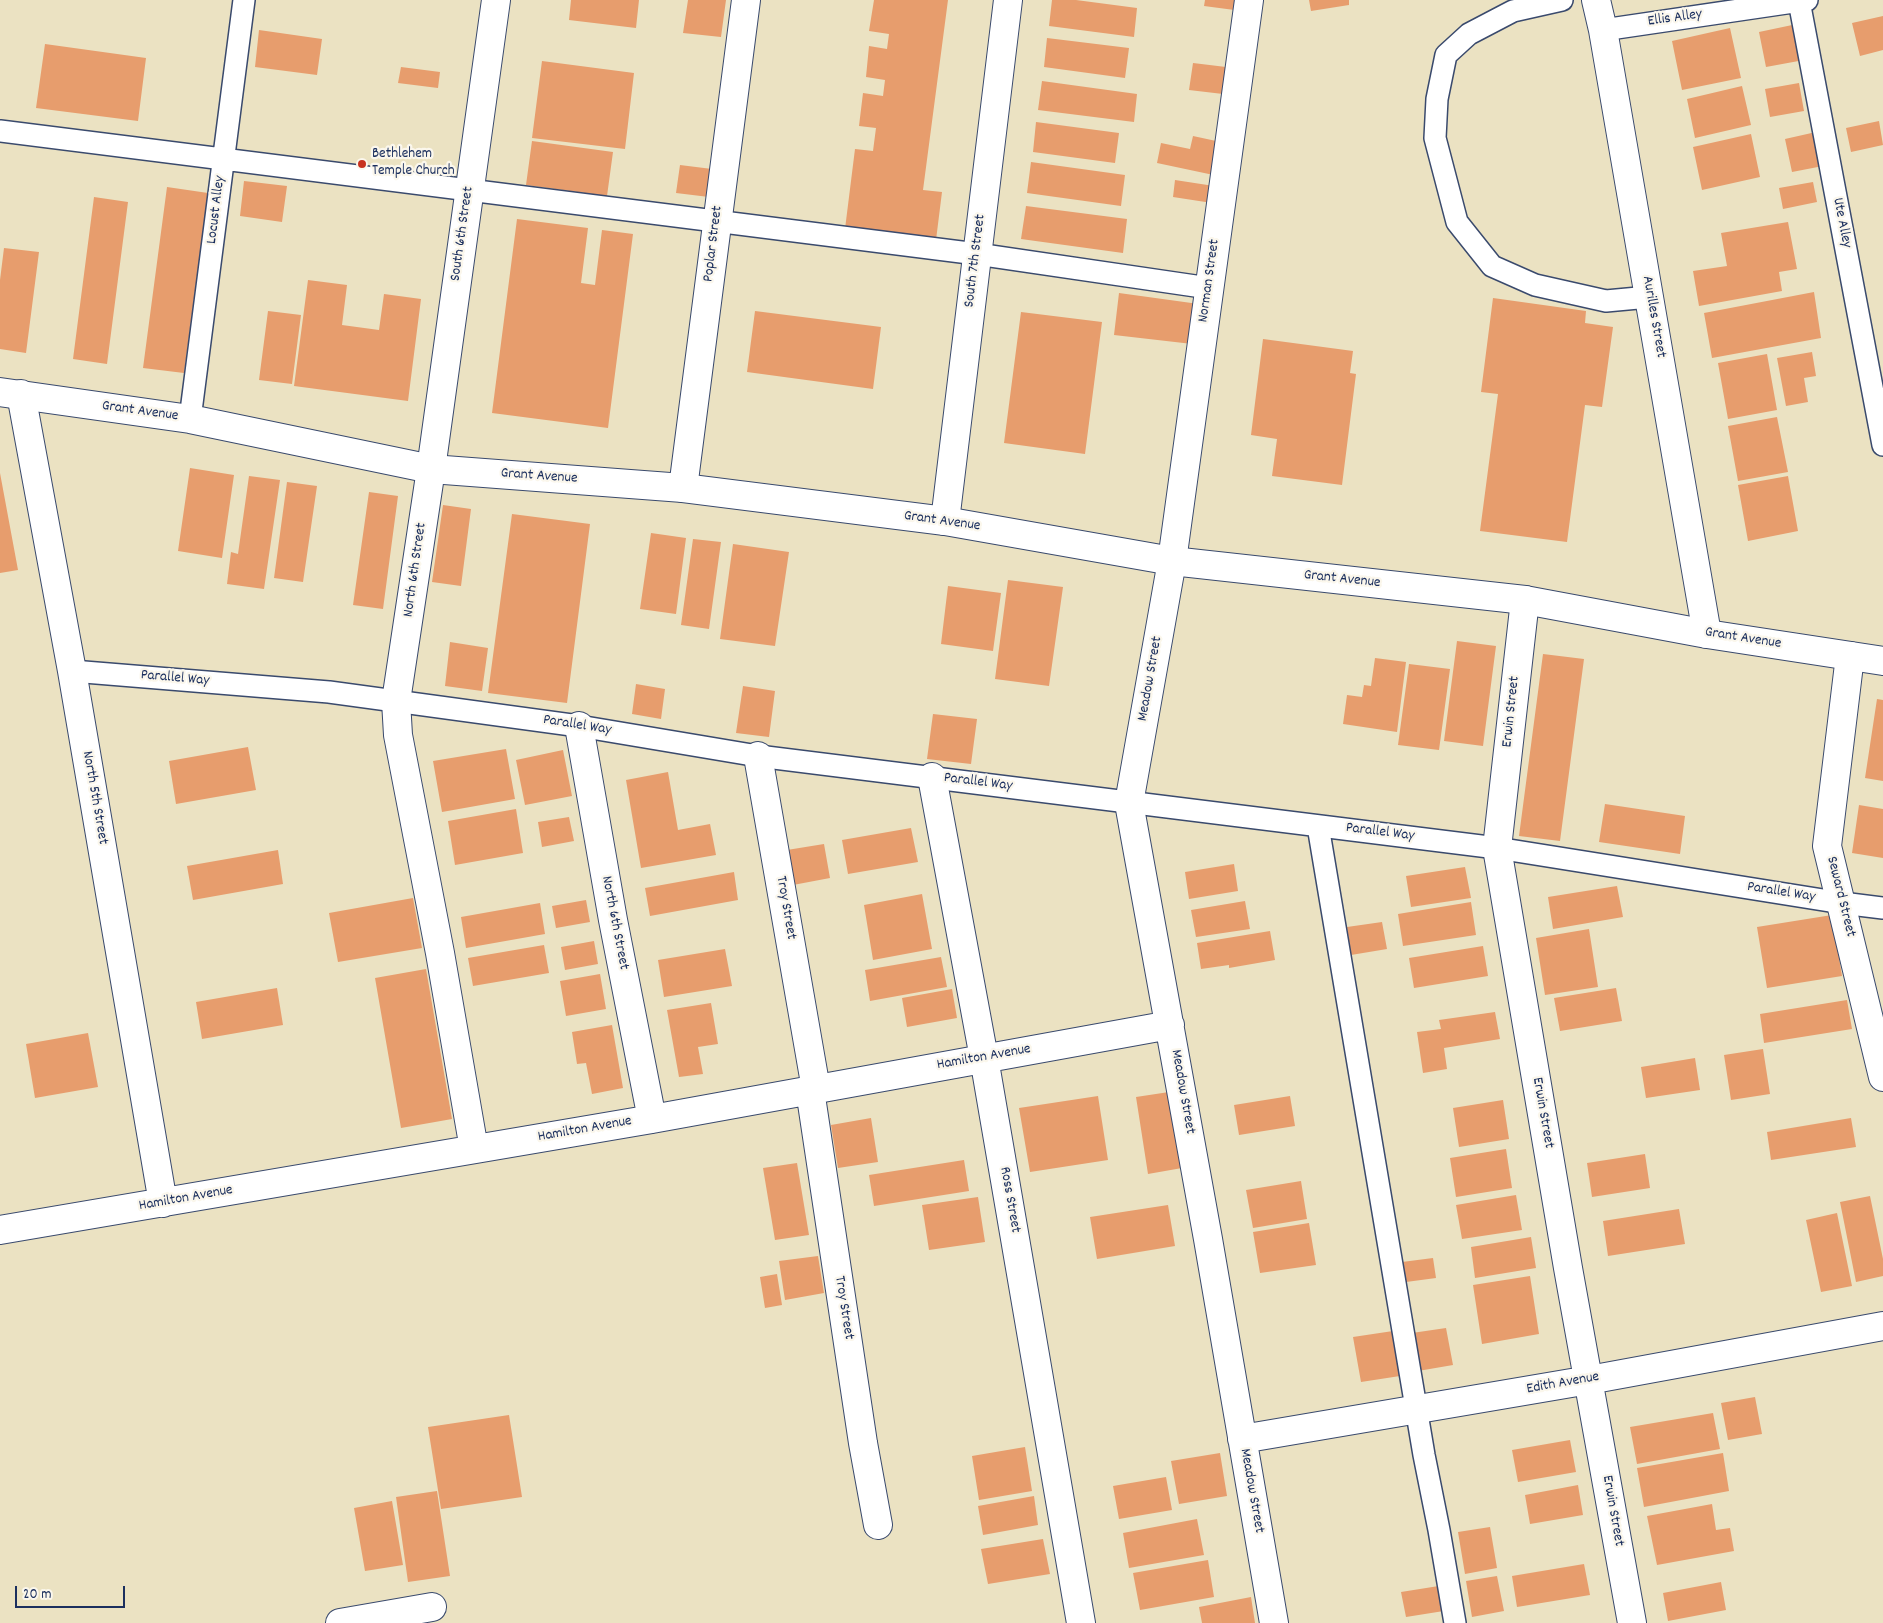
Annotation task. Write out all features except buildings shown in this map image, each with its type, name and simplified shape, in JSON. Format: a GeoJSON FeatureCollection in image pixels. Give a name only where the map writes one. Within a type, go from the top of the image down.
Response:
{"type":"FeatureCollection","features":[{"type":"Feature","properties":{"kind":"street","name":"South 6th Street"},"geometry":{"type":"LineString","coordinates":[[431,469],[496,0]]}},
{"type":"Feature","properties":{"kind":"street","name":"Poplar Street"},"geometry":{"type":"LineString","coordinates":[[682,488],[746,0]]}},
{"type":"Feature","properties":{"kind":"street","name":"South 7th Street"},"geometry":{"type":"LineString","coordinates":[[945,521],[1008,0]]}},
{"type":"Feature","properties":{"kind":"street","name":"Norman Street"},"geometry":{"type":"LineString","coordinates":[[1172,561],[1249,0]]}},
{"type":"Feature","properties":{"kind":"street","name":"Aurilles Street"},"geometry":{"type":"LineString","coordinates":[[1596,0],[1603,30],[1707,634]]}},
{"type":"Feature","properties":{"kind":"street","name":"Grant Avenue"},"geometry":{"type":"LineString","coordinates":[[10,393],[190,419],[431,469],[682,488],[945,521],[1172,561],[1525,600],[1707,634],[1883,660]]}},
{"type":"Feature","properties":{"kind":"street","name":"North 5th Street"},"geometry":{"type":"LineString","coordinates":[[10,393],[72,671],[163,1203]]}},
{"type":"Feature","properties":{"kind":"street","name":"North 6th Street"},"geometry":{"type":"LineString","coordinates":[[431,469],[396,701],[398,735],[440,952],[474,1149]]}},
{"type":"Feature","properties":{"kind":"street","name":"Meadow Street"},"geometry":{"type":"LineString","coordinates":[[1172,561],[1129,803],[1170,1025],[1274,1623]]}},
{"type":"Feature","properties":{"kind":"street","name":"Erwin Street"},"geometry":{"type":"LineString","coordinates":[[1525,600],[1497,848],[1632,1623]]}},
{"type":"Feature","properties":{"kind":"street","name":"Seward Street"},"geometry":{"type":"LineString","coordinates":[[1850,656],[1827,846],[1883,1077]]}},
{"type":"Feature","properties":{"kind":"street","name":"North 6th Street"},"geometry":{"type":"LineString","coordinates":[[579,726],[612,920],[652,1119]]}},
{"type":"Feature","properties":{"kind":"street","name":"Troy Street"},"geometry":{"type":"LineString","coordinates":[[758,756],[813,1089],[863,1443],[878,1525]]}},
{"type":"Feature","properties":{"kind":"street","name":"Ross Street"},"geometry":{"type":"LineString","coordinates":[[932,777],[984,1058],[1080,1623]]}},
{"type":"Feature","properties":{"kind":"street","name":"Hamilton Avenue"},"geometry":{"type":"LineString","coordinates":[[0,1230],[652,1119],[1170,1025]]}},
{"type":"Feature","properties":{"kind":"street","name":"Edith Avenue"},"geometry":{"type":"LineString","coordinates":[[1242,1439],[1589,1380],[1883,1326]]}},
{"type":"Feature","properties":{"kind":"street"},"geometry":{"type":"LineString","coordinates":[[340,1623],[432,1607]]}},
{"type":"Feature","properties":{"kind":"lane","name":"Locust Alley"},"geometry":{"type":"LineString","coordinates":[[190,419],[244,0]]}},
{"type":"Feature","properties":{"kind":"lane"},"geometry":{"type":"LineString","coordinates":[[1562,0],[1513,11],[1469,34],[1446,55],[1437,99],[1436,138],[1457,222],[1492,266],[1535,285],[1606,301],[1649,297]]}},
{"type":"Feature","properties":{"kind":"lane","name":"Ellis Alley"},"geometry":{"type":"LineString","coordinates":[[1603,30],[1803,0]]}},
{"type":"Feature","properties":{"kind":"lane","name":"Ute Alley"},"geometry":{"type":"LineString","coordinates":[[1803,0],[1883,445]]}},
{"type":"Feature","properties":{"kind":"lane"},"geometry":{"type":"LineString","coordinates":[[0,131],[224,158],[717,223],[977,254],[1209,288]]}},
{"type":"Feature","properties":{"kind":"lane","name":"Parallel Way"},"geometry":{"type":"LineString","coordinates":[[72,671],[329,692],[579,726],[758,756],[1497,848],[1883,908]]}},
{"type":"Feature","properties":{"kind":"lane"},"geometry":{"type":"LineString","coordinates":[[1318,826],[1416,1409],[1455,1623]]}},
{"type":"Feature","properties":{"kind":"place","name":"Bethlehem Temple Church"},"geometry":{"type":"Point","coordinates":[362,164]}}]}
